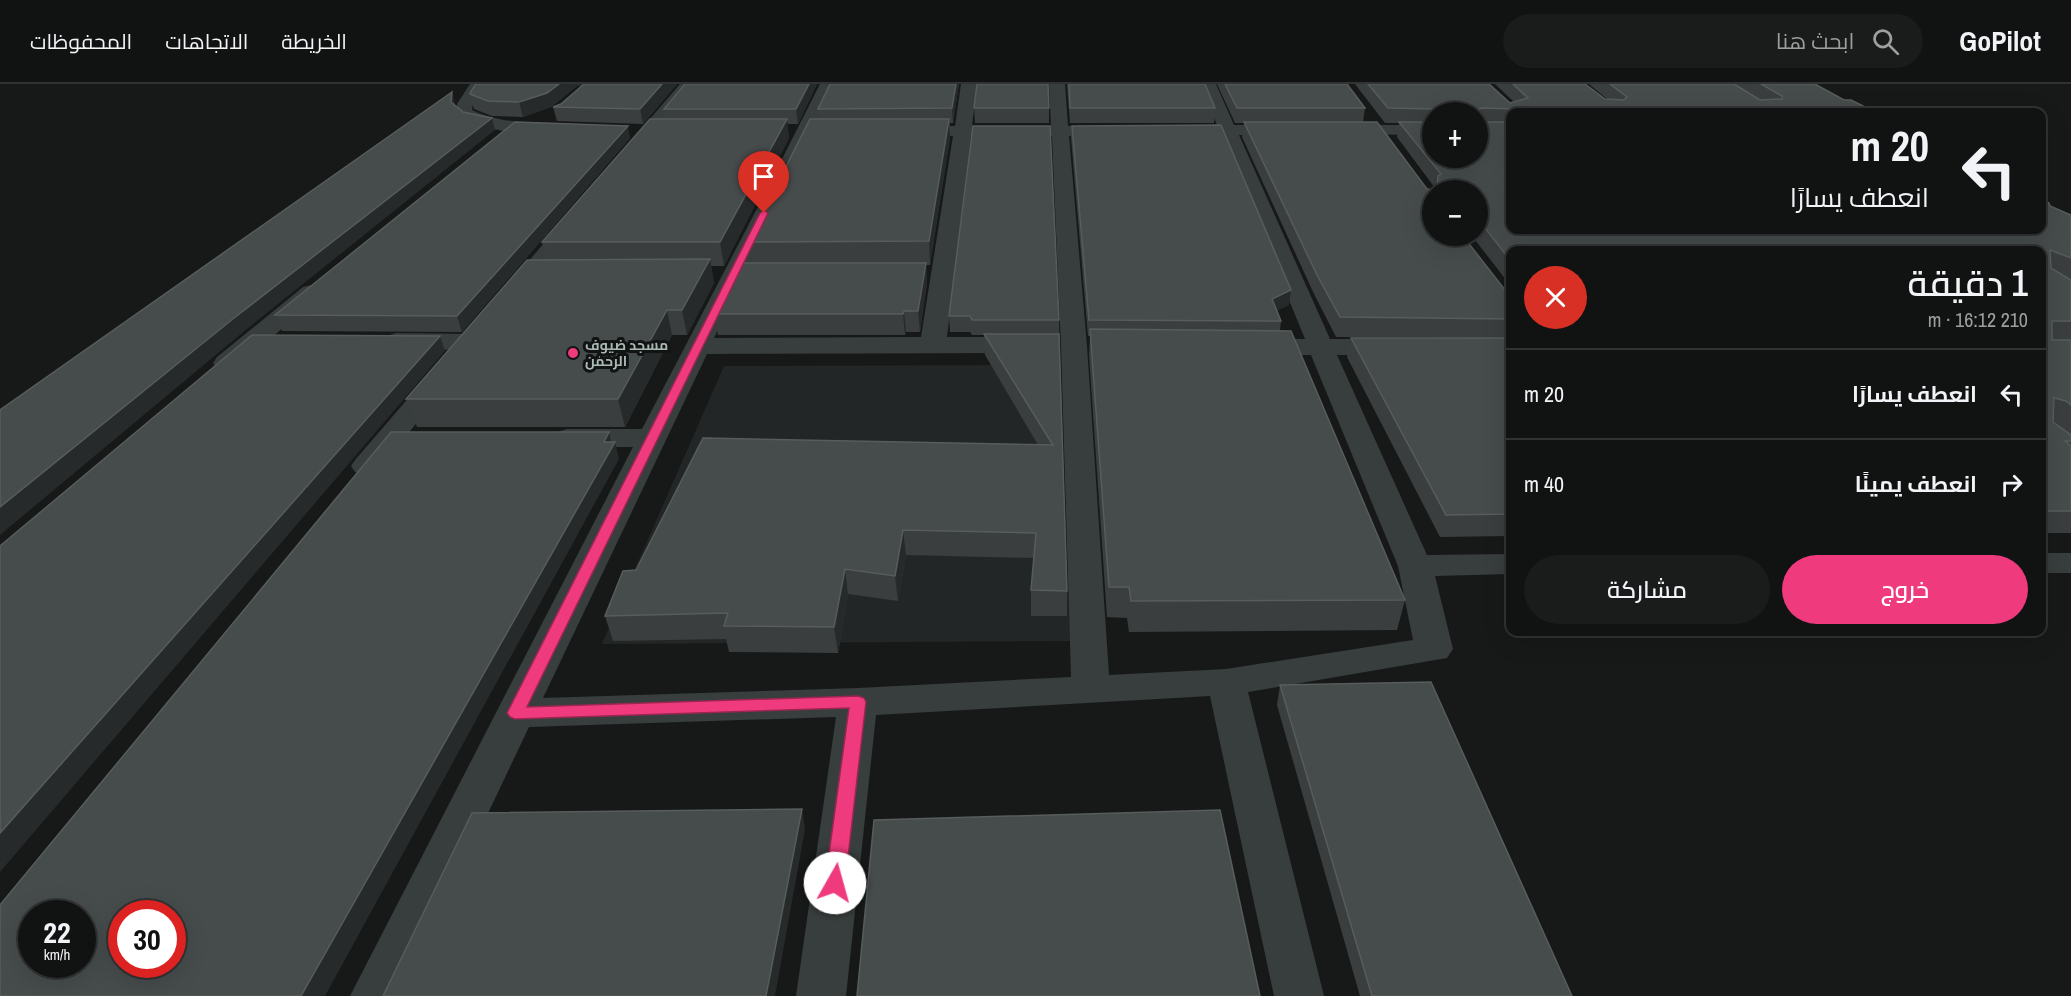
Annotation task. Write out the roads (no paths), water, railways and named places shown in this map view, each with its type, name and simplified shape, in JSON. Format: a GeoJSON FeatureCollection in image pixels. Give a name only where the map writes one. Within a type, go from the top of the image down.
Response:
{"type":"FeatureCollection","features":[{"type":"Feature","properties":{"kind":"street"},"geometry":{"type":"LineString","coordinates":[[478,84],[465,104],[464,112],[474,118],[513,127]]}},
{"type":"Feature","properties":{"kind":"street"},"geometry":{"type":"LineString","coordinates":[[351,484],[472,342],[539,275],[603,185],[688,84]]}},
{"type":"Feature","properties":{"kind":"street"},"geometry":{"type":"LineString","coordinates":[[784,172],[828,84]]}},
{"type":"Feature","properties":{"kind":"street"},"geometry":{"type":"LineString","coordinates":[[933,345],[969,84]]}},
{"type":"Feature","properties":{"kind":"street"},"geometry":{"type":"LineString","coordinates":[[1057,84],[1060,131],[1085,346],[1091,689]]}},
{"type":"Feature","properties":{"kind":"street"},"geometry":{"type":"LineString","coordinates":[[515,713],[858,702],[1226,682],[1434,649],[1415,566],[1208,84]]}},
{"type":"Feature","properties":{"kind":"street"},"geometry":{"type":"LineString","coordinates":[[1365,112],[1393,148]]}},
{"type":"Feature","properties":{"kind":"street"},"geometry":{"type":"LineString","coordinates":[[486,149],[513,127],[557,113],[568,117]]}},
{"type":"Feature","properties":{"kind":"street"},"geometry":{"type":"LineString","coordinates":[[884,131],[1132,130]]}},
{"type":"Feature","properties":{"kind":"street"},"geometry":{"type":"LineString","coordinates":[[1156,130],[1422,130]]}},
{"type":"Feature","properties":{"kind":"street"},"geometry":{"type":"LineString","coordinates":[[783,131],[827,131]]}},
{"type":"Feature","properties":{"kind":"street"},"geometry":{"type":"LineString","coordinates":[[375,996],[774,192]]}},
{"type":"Feature","properties":{"kind":"street"},"geometry":{"type":"LineString","coordinates":[[711,274],[757,274]]}},
{"type":"Feature","properties":{"kind":"street"},"geometry":{"type":"LineString","coordinates":[[919,274],[942,274]]}},
{"type":"Feature","properties":{"kind":"street"},"geometry":{"type":"LineString","coordinates":[[207,379],[324,281]]}},
{"type":"Feature","properties":{"kind":"street"},"geometry":{"type":"LineString","coordinates":[[252,340],[287,340]]}},
{"type":"Feature","properties":{"kind":"street"},"geometry":{"type":"LineString","coordinates":[[368,341],[472,342]]}},
{"type":"Feature","properties":{"kind":"street"},"geometry":{"type":"LineString","coordinates":[[698,346],[1085,346]]}},
{"type":"Feature","properties":{"kind":"street"},"geometry":{"type":"LineString","coordinates":[[1227,346],[1416,348]]}},
{"type":"Feature","properties":{"kind":"street"},"geometry":{"type":"LineString","coordinates":[[389,438],[425,438]]}},
{"type":"Feature","properties":{"kind":"street"},"geometry":{"type":"LineString","coordinates":[[544,438],[652,438]]}},
{"type":"Feature","properties":{"kind":"street"},"geometry":{"type":"LineString","coordinates":[[2046,563],[2071,563]]}},
{"type":"Feature","properties":{"kind":"street"},"geometry":{"type":"LineString","coordinates":[[1415,566],[1506,564]]}},
{"type":"Feature","properties":{"kind":"street"},"geometry":{"type":"LineString","coordinates":[[1226,682],[1299,996]]}},
{"type":"Feature","properties":{"kind":"street"},"geometry":{"type":"LineString","coordinates":[[820,996],[858,702]]}},
{"type":"Feature","properties":{"kind":"place","name":"مسجد ضيوف الرحمٰن"},"geometry":{"type":"Point","coordinates":[573,353]}}]}
